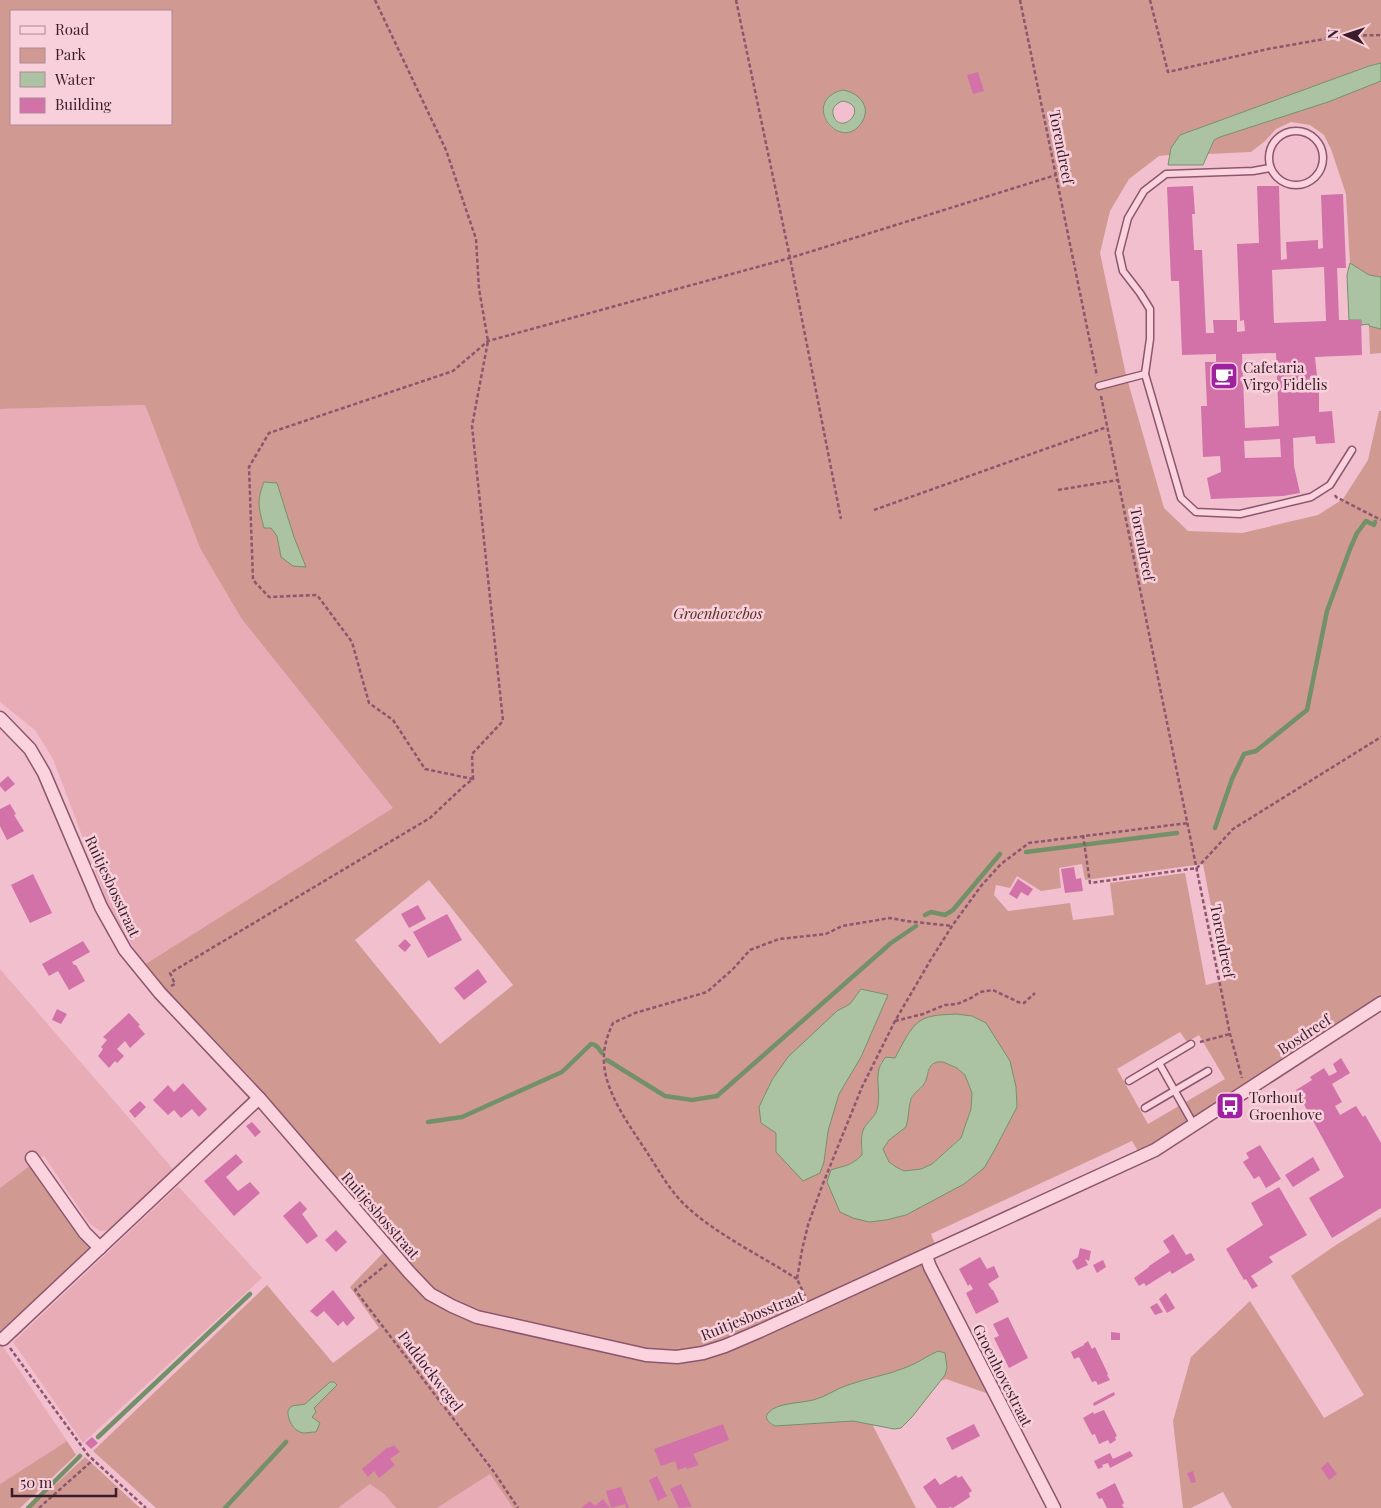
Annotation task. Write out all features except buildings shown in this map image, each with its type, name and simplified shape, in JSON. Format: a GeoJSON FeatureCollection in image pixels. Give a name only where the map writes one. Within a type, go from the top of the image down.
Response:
{"type":"FeatureCollection","features":[{"type":"Feature","properties":{"kind":"street","name":"Ruitjesbosstraat"},"geometry":{"type":"LineString","coordinates":[[0,718],[30,750],[44,773],[101,907],[125,950],[160,993],[259,1098],[395,1257],[430,1294],[477,1317],[646,1355],[677,1357],[703,1353],[726,1346],[811,1308],[1155,1150],[1246,1092]]}},
{"type":"Feature","properties":{"kind":"street","name":"Bosdreef"},"geometry":{"type":"LineString","coordinates":[[1246,1092],[1381,1003]]}},
{"type":"Feature","properties":{"kind":"street"},"geometry":{"type":"LineString","coordinates":[[3,1339],[259,1098]]}},
{"type":"Feature","properties":{"kind":"street"},"geometry":{"type":"LineString","coordinates":[[32,1158],[85,1233],[100,1248]]}},
{"type":"Feature","properties":{"kind":"street","name":"Groenhovestraat"},"geometry":{"type":"LineString","coordinates":[[926,1256],[1054,1508]]}},
{"type":"Feature","properties":{"kind":"lane"},"geometry":{"type":"LineString","coordinates":[[1292,130],[1307,132],[1318,140],[1324,151],[1324,164],[1319,174],[1311,182],[1300,185],[1286,184],[1276,177],[1270,168],[1269,155],[1272,144],[1280,135],[1292,130]]}},
{"type":"Feature","properties":{"kind":"lane"},"geometry":{"type":"LineString","coordinates":[[1270,168],[1166,174],[1144,192],[1128,218],[1119,253],[1123,272],[1150,309],[1150,339],[1145,374],[1181,498],[1196,512],[1240,514],[1311,497],[1330,485],[1352,450]]}},
{"type":"Feature","properties":{"kind":"lane"},"geometry":{"type":"LineString","coordinates":[[1099,386],[1145,374]]}},
{"type":"Feature","properties":{"kind":"lane"},"geometry":{"type":"LineString","coordinates":[[1129,1081],[1191,1044]]}},
{"type":"Feature","properties":{"kind":"lane"},"geometry":{"type":"LineString","coordinates":[[1159,1063],[1194,1125]]}},
{"type":"Feature","properties":{"kind":"lane"},"geometry":{"type":"LineString","coordinates":[[1145,1108],[1208,1071]]}},
{"type":"Feature","properties":{"kind":"path"},"geometry":{"type":"LineString","coordinates":[[375,0],[446,150],[476,239],[479,290],[488,341],[472,426],[503,721],[472,754],[474,779]]}},
{"type":"Feature","properties":{"kind":"path"},"geometry":{"type":"LineString","coordinates":[[736,0],[790,258],[841,519]]}},
{"type":"Feature","properties":{"kind":"path","name":"Torendreef"},"geometry":{"type":"LineString","coordinates":[[1020,0],[1230,1034],[1246,1092]]}},
{"type":"Feature","properties":{"kind":"path"},"geometry":{"type":"LineString","coordinates":[[1150,0],[1168,72],[1268,49],[1341,36],[1381,35]]}},
{"type":"Feature","properties":{"kind":"path"},"geometry":{"type":"LineString","coordinates":[[474,779],[425,769],[393,720],[369,703],[352,642],[317,595],[269,597],[253,580],[248,467],[269,432],[453,370],[488,341],[790,258],[1056,175]]}},
{"type":"Feature","properties":{"kind":"path"},"geometry":{"type":"LineString","coordinates":[[874,510],[1107,427]]}},
{"type":"Feature","properties":{"kind":"path"},"geometry":{"type":"LineString","coordinates":[[1058,490],[1118,480]]}},
{"type":"Feature","properties":{"kind":"path"},"geometry":{"type":"LineString","coordinates":[[1330,485],[1336,497],[1381,520]]}},
{"type":"Feature","properties":{"kind":"path"},"geometry":{"type":"LineString","coordinates":[[1082,835],[1090,883],[1197,868],[1233,830],[1381,737]]}},
{"type":"Feature","properties":{"kind":"path"},"geometry":{"type":"LineString","coordinates":[[160,993],[175,984],[170,973],[430,818],[474,779]]}},
{"type":"Feature","properties":{"kind":"path"},"geometry":{"type":"LineString","coordinates":[[797,1279],[808,1225],[862,1086],[895,1021],[952,926],[981,886],[1001,864],[1029,843],[1188,823]]}},
{"type":"Feature","properties":{"kind":"path"},"geometry":{"type":"LineString","coordinates":[[811,1308],[797,1279],[760,1258],[698,1216],[672,1191],[632,1130],[616,1101],[606,1074],[604,1049],[607,1036],[613,1023],[635,1013],[707,992],[733,969],[750,950],[779,939],[826,934],[842,926],[890,918],[906,922],[952,926]]}},
{"type":"Feature","properties":{"kind":"path"},"geometry":{"type":"LineString","coordinates":[[895,1021],[924,1014],[945,1005],[958,1004],[980,992],[993,990],[1024,1003],[1034,993]]}},
{"type":"Feature","properties":{"kind":"path"},"geometry":{"type":"LineString","coordinates":[[1191,1044],[1230,1034]]}},
{"type":"Feature","properties":{"kind":"path","name":"Paddockwegel"},"geometry":{"type":"LineString","coordinates":[[395,1257],[355,1290],[494,1472],[518,1508]]}},
{"type":"Feature","properties":{"kind":"path"},"geometry":{"type":"LineString","coordinates":[[3,1339],[88,1455],[146,1508]]}},
{"type":"Feature","properties":{"kind":"path"},"geometry":{"type":"LineString","coordinates":[[39,1508],[93,1460]]}},
{"type":"Feature","properties":{"kind":"shaded area"},"geometry":{"type":"Polygon","coordinates":[[[145,405],[200,548],[241,618],[394,808],[144,965],[110,909],[53,759],[35,730],[0,702],[0,409],[145,405]]]}},
{"type":"Feature","properties":{"kind":"shaded area"},"geometry":{"type":"Polygon","coordinates":[[[0,969],[173,1169],[113,1230],[100,1231],[89,1223],[44,1156],[0,1188],[0,969]]]}},
{"type":"Feature","properties":{"kind":"shaded area"},"geometry":{"type":"Polygon","coordinates":[[[178,1186],[262,1278],[83,1443],[13,1342],[178,1186]]]}},
{"type":"Feature","properties":{"kind":"shaded area"},"geometry":{"type":"Polygon","coordinates":[[[0,1342],[67,1441],[0,1484],[0,1342]]]}},
{"type":"Feature","properties":{"kind":"shaded area"},"geometry":{"type":"Polygon","coordinates":[[[490,1474],[513,1508],[437,1508],[490,1474]]]}},
{"type":"Feature","properties":{"kind":"shaded area"},"geometry":{"type":"Polygon","coordinates":[[[370,1484],[384,1494],[396,1508],[338,1508],[370,1484]]]}},
{"type":"Feature","properties":{"kind":"green space","name":"Groenhovebos"},"geometry":{"type":"Polygon","coordinates":[[[0,0],[1381,0],[1381,63],[1180,135],[1171,148],[1170,155],[1159,156],[1129,179],[1110,211],[1100,253],[1126,375],[1164,508],[1188,531],[1242,533],[1318,515],[1343,499],[1368,460],[1379,411],[1381,411],[1381,996],[1152,1145],[1138,1151],[1132,1141],[931,1234],[935,1244],[919,1252],[989,1394],[946,1379],[900,1394],[873,1426],[916,1508],[513,1508],[490,1474],[437,1508],[396,1508],[384,1494],[370,1484],[338,1508],[156,1508],[93,1451],[267,1285],[333,1363],[379,1328],[350,1287],[383,1253],[144,965],[393,808],[241,618],[200,548],[145,405],[0,409],[0,0]],[[830,96],[824,110],[825,119],[835,130],[861,124],[864,104],[830,96]],[[1082,864],[1059,868],[1061,888],[1041,891],[1017,876],[1010,888],[996,885],[994,895],[1008,911],[1070,903],[1073,920],[1114,915],[1110,883],[1185,873],[1206,985],[1225,980],[1203,864],[1085,880],[1082,864]],[[429,880],[355,940],[440,1044],[513,985],[429,880]],[[861,989],[850,1004],[837,1011],[776,1133],[776,1152],[789,1165],[824,1162],[828,1131],[839,1094],[861,1057],[888,995],[861,989]],[[1180,1032],[1117,1069],[1148,1124],[1225,1079],[1199,1035],[1187,1042],[1180,1032]],[[908,1034],[895,1058],[881,1062],[877,1109],[875,1115],[863,1131],[861,1141],[862,1155],[851,1163],[837,1168],[827,1182],[840,1212],[994,1151],[1017,1107],[1016,1087],[908,1034]]]}},
{"type":"Feature","properties":{"kind":"green space"},"geometry":{"type":"Polygon","coordinates":[[[1381,81],[1381,277],[1369,275],[1350,263],[1346,194],[1331,149],[1324,135],[1310,125],[1291,122],[1276,129],[1251,152],[1208,154],[1214,140],[1220,137],[1328,102],[1381,81]]]}},
{"type":"Feature","properties":{"kind":"green space"},"geometry":{"type":"Polygon","coordinates":[[[1369,326],[1381,329],[1381,353],[1370,354],[1369,326]]]}},
{"type":"Feature","properties":{"kind":"green space"},"geometry":{"type":"Polygon","coordinates":[[[943,1062],[957,1068],[965,1075],[972,1093],[971,1109],[961,1138],[932,1164],[921,1169],[904,1171],[889,1162],[883,1149],[889,1140],[906,1127],[913,1096],[924,1084],[933,1063],[943,1062]]]}},
{"type":"Feature","properties":{"kind":"green space"},"geometry":{"type":"Polygon","coordinates":[[[31,1165],[94,1250],[0,1337],[0,1188],[31,1165]]]}},
{"type":"Feature","properties":{"kind":"green space"},"geometry":{"type":"Polygon","coordinates":[[[1381,1217],[1381,1508],[1232,1508],[1223,1492],[1191,1508],[1183,1508],[1173,1421],[1191,1357],[1250,1301],[1324,1418],[1364,1395],[1291,1276],[1381,1217]]]}},
{"type":"Feature","properties":{"kind":"green space"},"geometry":{"type":"Polygon","coordinates":[[[67,1441],[76,1455],[20,1508],[0,1508],[0,1484],[67,1441]]]}},
{"type":"Feature","properties":{"kind":"green space"},"geometry":{"type":"Polygon","coordinates":[[[85,1457],[140,1508],[30,1508],[85,1457]]]}},
{"type":"Feature","properties":{"kind":"water"},"geometry":{"type":"Polygon","coordinates":[[[1381,63],[1381,81],[1328,102],[1220,137],[1214,140],[1203,165],[1168,165],[1171,148],[1180,135],[1381,63]]]}},
{"type":"Feature","properties":{"kind":"water"},"geometry":{"type":"Polygon","coordinates":[[[842,90],[848,91],[862,101],[865,116],[853,131],[844,133],[835,130],[828,123],[824,114],[824,105],[830,96],[842,90]],[[843,101],[834,107],[833,114],[838,122],[848,122],[852,118],[854,108],[851,104],[843,101]]]}},
{"type":"Feature","properties":{"kind":"water"},"geometry":{"type":"Polygon","coordinates":[[[1350,263],[1369,275],[1381,277],[1381,329],[1369,326],[1369,324],[1361,325],[1361,320],[1349,320],[1347,275],[1350,263]]]}},
{"type":"Feature","properties":{"kind":"water"},"geometry":{"type":"Polygon","coordinates":[[[264,482],[277,483],[294,537],[306,567],[293,566],[281,557],[277,536],[271,528],[264,528],[259,505],[264,482]]]}},
{"type":"Feature","properties":{"kind":"water"},"geometry":{"type":"Polygon","coordinates":[[[861,989],[888,995],[861,1057],[839,1094],[828,1131],[824,1162],[820,1173],[803,1181],[776,1152],[776,1133],[761,1123],[759,1107],[772,1080],[788,1057],[837,1011],[850,1004],[861,989]]]}},
{"type":"Feature","properties":{"kind":"water"},"geometry":{"type":"Polygon","coordinates":[[[956,1014],[972,1016],[986,1023],[1010,1061],[1016,1087],[1017,1107],[994,1151],[984,1168],[964,1184],[906,1215],[869,1222],[840,1212],[827,1182],[831,1170],[851,1164],[862,1155],[863,1131],[874,1115],[878,1105],[879,1068],[886,1057],[895,1058],[909,1032],[920,1021],[933,1016],[956,1014]],[[937,1062],[929,1068],[926,1081],[911,1099],[906,1127],[889,1140],[883,1149],[889,1162],[904,1171],[921,1169],[932,1164],[961,1138],[971,1109],[972,1093],[965,1075],[957,1068],[943,1062],[937,1062]]]}},
{"type":"Feature","properties":{"kind":"water"},"geometry":{"type":"Polygon","coordinates":[[[938,1351],[945,1353],[947,1368],[945,1375],[901,1428],[894,1429],[853,1421],[775,1426],[767,1418],[769,1412],[778,1407],[818,1399],[848,1385],[915,1364],[938,1351]]]}},
{"type":"Feature","properties":{"kind":"water"},"geometry":{"type":"Polygon","coordinates":[[[330,1382],[334,1382],[337,1385],[314,1408],[316,1412],[312,1417],[320,1423],[316,1432],[299,1432],[290,1421],[288,1410],[292,1406],[305,1404],[330,1382]]]}},
{"type":"Feature","properties":{"kind":"waterway"},"geometry":{"type":"LineString","coordinates":[[1215,828],[1232,779],[1244,754],[1256,751],[1307,710],[1327,611],[1357,533],[1366,521],[1374,525],[1375,522]]}},
{"type":"Feature","properties":{"kind":"waterway"},"geometry":{"type":"LineString","coordinates":[[1026,852],[1177,833]]}},
{"type":"Feature","properties":{"kind":"waterway"},"geometry":{"type":"LineString","coordinates":[[925,915],[931,912],[945,915],[953,910],[1000,854]]}},
{"type":"Feature","properties":{"kind":"waterway"},"geometry":{"type":"LineString","coordinates":[[607,1060],[665,1096],[692,1100],[717,1096],[891,943],[916,926]]}},
{"type":"Feature","properties":{"kind":"waterway"},"geometry":{"type":"LineString","coordinates":[[428,1122],[462,1117],[562,1072],[591,1044],[596,1046],[602,1053]]}},
{"type":"Feature","properties":{"kind":"waterway"},"geometry":{"type":"LineString","coordinates":[[98,1437],[250,1294]]}},
{"type":"Feature","properties":{"kind":"waterway"},"geometry":{"type":"LineString","coordinates":[[225,1508],[286,1442]]}},
{"type":"Feature","properties":{"kind":"waterway"},"geometry":{"type":"LineString","coordinates":[[28,1508],[80,1456]]}},
{"type":"Feature","properties":{"kind":"place","name":"Cafetaria Virgo Fidelis"},"geometry":{"type":"Point","coordinates":[1224,376]}},
{"type":"Feature","properties":{"kind":"place","name":"Torhout Groenhove"},"geometry":{"type":"Point","coordinates":[1230,1106]}}]}
